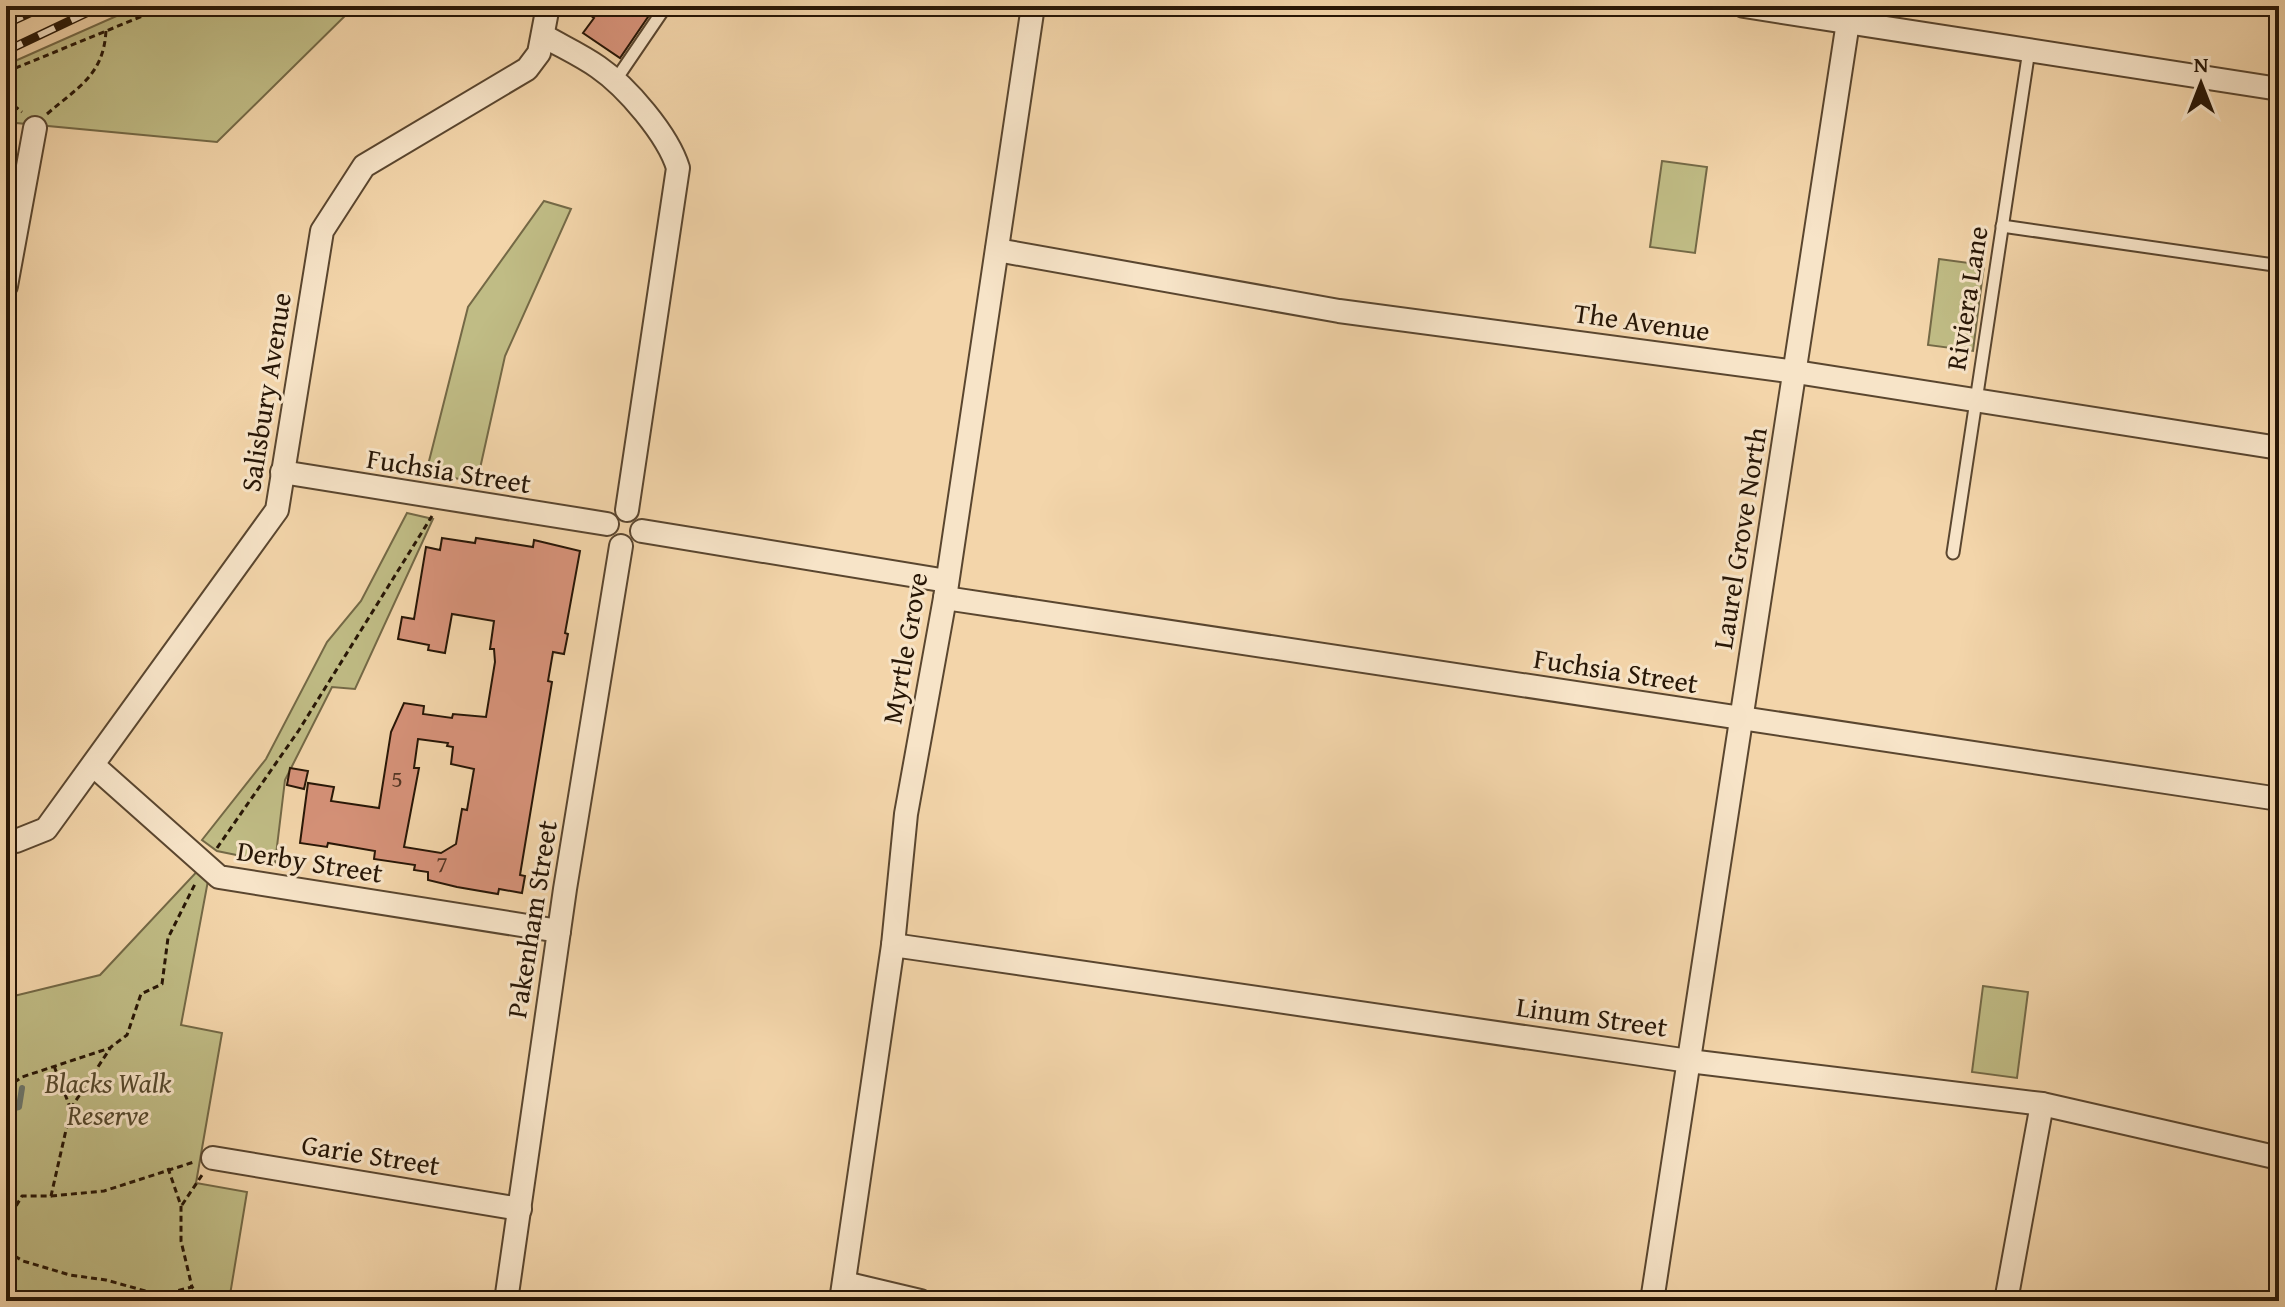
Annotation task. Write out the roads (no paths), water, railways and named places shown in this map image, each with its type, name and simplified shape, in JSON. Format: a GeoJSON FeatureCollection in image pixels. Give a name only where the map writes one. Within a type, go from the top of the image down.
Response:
{"type":"FeatureCollection","features":[{"type":"Feature","properties":{"kind":"street","name":"Salisbury Avenue"},"geometry":{"type":"LineString","coordinates":[[6,839],[16,841],[46,829],[277,510],[322,231],[340,200],[364,166],[527,69],[539,53],[548,6]]}},
{"type":"Feature","properties":{"kind":"street","name":"Myrtle Grove"},"geometry":{"type":"LineString","coordinates":[[842,1292],[893,945],[906,814],[946,590],[1033,6]]}},
{"type":"Feature","properties":{"kind":"street"},"geometry":{"type":"LineString","coordinates":[[1744,6],[2279,89]]}},
{"type":"Feature","properties":{"kind":"street","name":"Laurel Grove North"},"geometry":{"type":"LineString","coordinates":[[1652,1301],[1848,22]]}},
{"type":"Feature","properties":{"kind":"street"},"geometry":{"type":"LineString","coordinates":[[544,36],[598,67],[614,82],[666,140],[678,168],[627,510]]}},
{"type":"Feature","properties":{"kind":"street"},"geometry":{"type":"LineString","coordinates":[[6,286],[35,128]]}},
{"type":"Feature","properties":{"kind":"street","name":"The Avenue"},"geometry":{"type":"LineString","coordinates":[[997,250],[1339,311],[1796,372],[2279,448]]}},
{"type":"Feature","properties":{"kind":"street","name":"Fuchsia Street"},"geometry":{"type":"LineString","coordinates":[[282,472],[607,524]]}},
{"type":"Feature","properties":{"kind":"street"},"geometry":{"type":"LineString","coordinates":[[627,510],[639,518],[642,531],[632,544],[621,546],[608,536],[607,524],[616,512],[627,510]]}},
{"type":"Feature","properties":{"kind":"street","name":"Fuchsia Street"},"geometry":{"type":"LineString","coordinates":[[642,531],[946,590],[1740,719],[2279,799]]}},
{"type":"Feature","properties":{"kind":"street","name":"Pakenham Street"},"geometry":{"type":"LineString","coordinates":[[506,1301],[559,931],[621,546]]}},
{"type":"Feature","properties":{"kind":"street","name":"Derby Street"},"geometry":{"type":"LineString","coordinates":[[93,765],[219,877],[559,931]]}},
{"type":"Feature","properties":{"kind":"street","name":"Linum Street"},"geometry":{"type":"LineString","coordinates":[[893,945],[1689,1061],[2042,1104],[2279,1158]]}},
{"type":"Feature","properties":{"kind":"street"},"geometry":{"type":"LineString","coordinates":[[2006,1301],[2042,1104]]}},
{"type":"Feature","properties":{"kind":"street","name":"Garie Street"},"geometry":{"type":"LineString","coordinates":[[213,1158],[520,1209]]}},
{"type":"Feature","properties":{"kind":"street"},"geometry":{"type":"LineString","coordinates":[[842,1292],[920,1301]]}},
{"type":"Feature","properties":{"kind":"lane"},"geometry":{"type":"LineString","coordinates":[[614,82],[666,6]]}},
{"type":"Feature","properties":{"kind":"lane","name":"Riviera Lane"},"geometry":{"type":"LineString","coordinates":[[1953,553],[2029,50]]}},
{"type":"Feature","properties":{"kind":"lane"},"geometry":{"type":"LineString","coordinates":[[2002,226],[2274,265]]}},
{"type":"Feature","properties":{"kind":"waterway"},"geometry":{"type":"LineString","coordinates":[[6,1110],[19,1107],[22,1088]]}},
{"type":"Feature","properties":{"kind":"railway"},"geometry":{"type":"LineString","coordinates":[[6,24],[45,6]]}},
{"type":"Feature","properties":{"kind":"railway"},"geometry":{"type":"LineString","coordinates":[[6,51],[101,6]]}},
{"type":"Feature","properties":{"kind":"park label","name":"Blacks Walk Reserve"},"geometry":{"type":"Point","coordinates":[108,1098]}}]}
